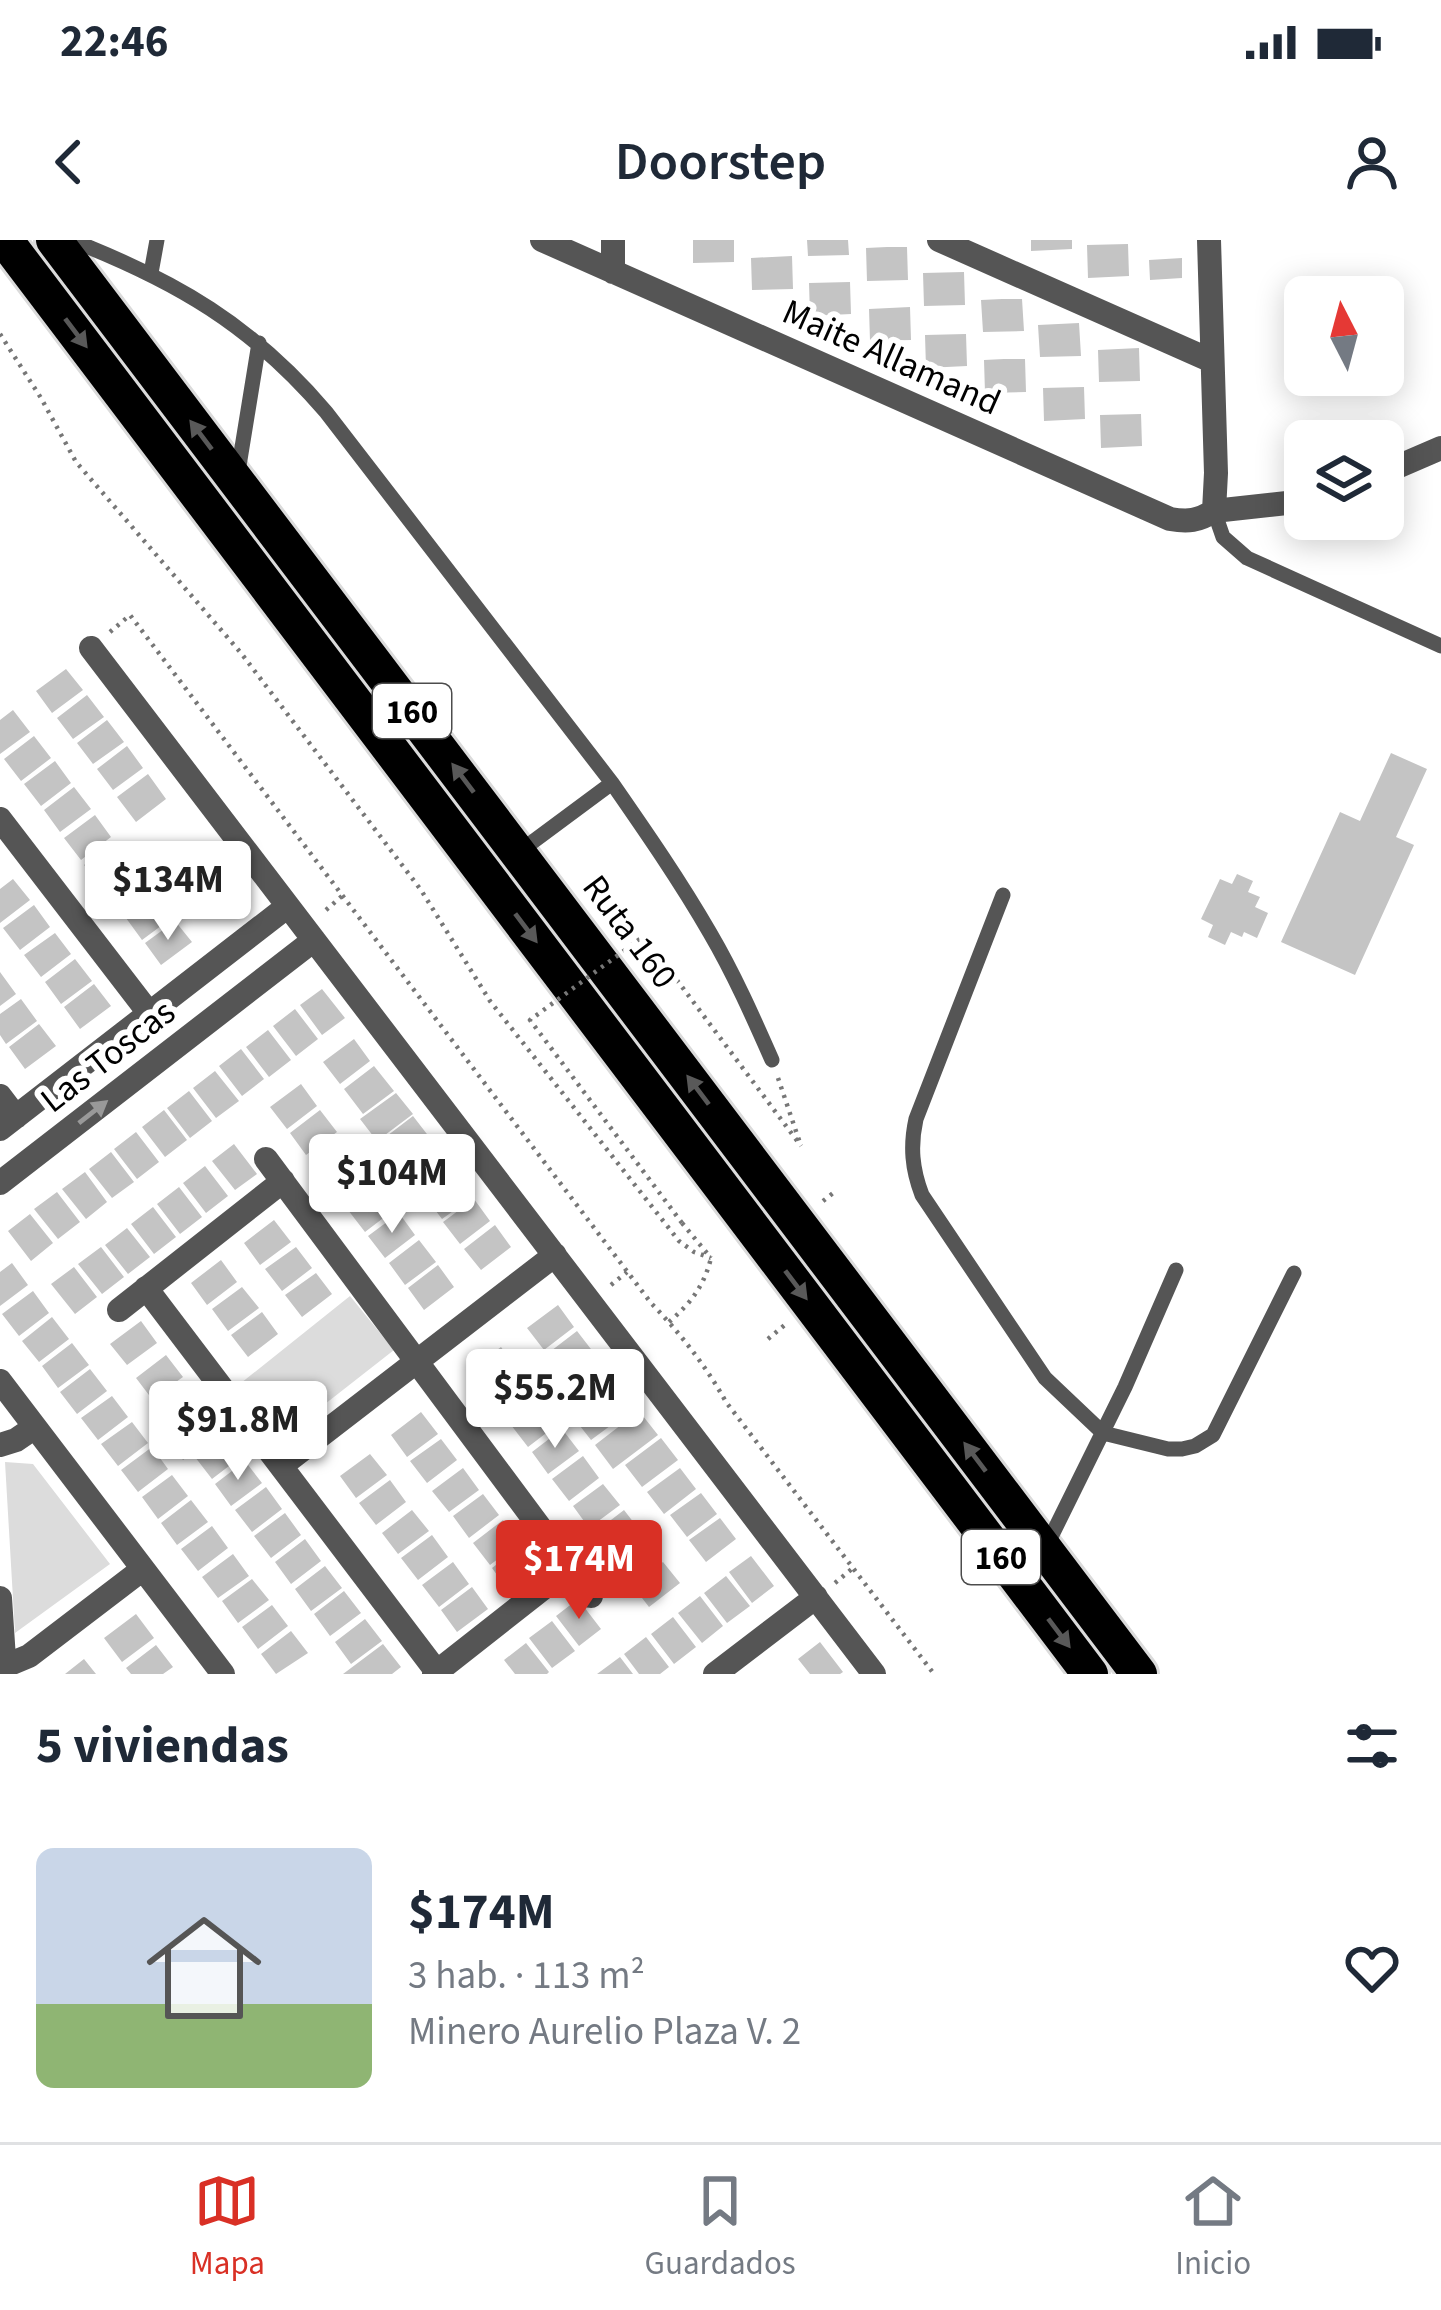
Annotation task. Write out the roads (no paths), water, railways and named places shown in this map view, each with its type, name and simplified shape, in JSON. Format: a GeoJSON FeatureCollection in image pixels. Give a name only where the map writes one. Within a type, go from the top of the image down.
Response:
{"type":"FeatureCollection","features":[{"type":"Feature","properties":{"kind":"highway","name":"160"},"geometry":{"type":"LineString","coordinates":[[5,240],[1090,1674]]}},
{"type":"Feature","properties":{"kind":"highway","name":"Ruta 160"},"geometry":{"type":"LineString","coordinates":[[54,240],[1139,1674]]}},
{"type":"Feature","properties":{"kind":"street","name":"Maite Allamand"},"geometry":{"type":"LineString","coordinates":[[542,240],[1170,519],[1188,522],[1214,511],[1284,503]]}},
{"type":"Feature","properties":{"kind":"street"},"geometry":{"type":"LineString","coordinates":[[613,240],[613,272]]}},
{"type":"Feature","properties":{"kind":"street"},"geometry":{"type":"LineString","coordinates":[[940,240],[1212,361]]}},
{"type":"Feature","properties":{"kind":"street"},"geometry":{"type":"LineString","coordinates":[[1209,240],[1214,511]]}},
{"type":"Feature","properties":{"kind":"street"},"geometry":{"type":"LineString","coordinates":[[1404,464],[1441,448]]}},
{"type":"Feature","properties":{"kind":"street"},"geometry":{"type":"LineString","coordinates":[[91,648],[874,1674]]}},
{"type":"Feature","properties":{"kind":"street"},"geometry":{"type":"LineString","coordinates":[[0,819],[149,1013]]}},
{"type":"Feature","properties":{"kind":"street","name":"Las Toscas"},"geometry":{"type":"LineString","coordinates":[[5,1114],[149,1013],[288,906]]}},
{"type":"Feature","properties":{"kind":"street","name":"Las Toscas"},"geometry":{"type":"LineString","coordinates":[[0,1183],[314,940]]}},
{"type":"Feature","properties":{"kind":"street"},"geometry":{"type":"LineString","coordinates":[[266,1159],[591,1596]]}},
{"type":"Feature","properties":{"kind":"street"},"geometry":{"type":"LineString","coordinates":[[119,1310],[283,1180]]}},
{"type":"Feature","properties":{"kind":"street"},"geometry":{"type":"LineString","coordinates":[[281,1466],[555,1255]]}},
{"type":"Feature","properties":{"kind":"street"},"geometry":{"type":"LineString","coordinates":[[146,1288],[436,1673],[570,1568]]}},
{"type":"Feature","properties":{"kind":"street"},"geometry":{"type":"LineString","coordinates":[[0,1381],[223,1674]]}},
{"type":"Feature","properties":{"kind":"street"},"geometry":{"type":"LineString","coordinates":[[0,1445],[35,1427]]}},
{"type":"Feature","properties":{"kind":"street"},"geometry":{"type":"LineString","coordinates":[[0,1598],[3,1670],[29,1656],[143,1569]]}},
{"type":"Feature","properties":{"kind":"street"},"geometry":{"type":"LineString","coordinates":[[715,1674],[816,1597]]}},
{"type":"Feature","properties":{"kind":"lane"},"geometry":{"type":"LineString","coordinates":[[71,240],[186,292],[260,343],[326,412],[612,783],[712,936],[772,1060]]}},
{"type":"Feature","properties":{"kind":"lane"},"geometry":{"type":"LineString","coordinates":[[151,273],[157,240]]}},
{"type":"Feature","properties":{"kind":"lane"},"geometry":{"type":"LineString","coordinates":[[237,481],[260,343]]}},
{"type":"Feature","properties":{"kind":"lane"},"geometry":{"type":"LineString","coordinates":[[1214,511],[1223,537],[1247,559],[1441,646]]}},
{"type":"Feature","properties":{"kind":"lane"},"geometry":{"type":"LineString","coordinates":[[519,852],[612,783]]}},
{"type":"Feature","properties":{"kind":"lane"},"geometry":{"type":"LineString","coordinates":[[1003,895],[916,1119],[912,1164],[922,1195],[1045,1378],[1103,1433],[1168,1449],[1196,1446],[1214,1435],[1294,1273]]}},
{"type":"Feature","properties":{"kind":"lane"},"geometry":{"type":"LineString","coordinates":[[1045,1550],[1176,1270]]}}]}
